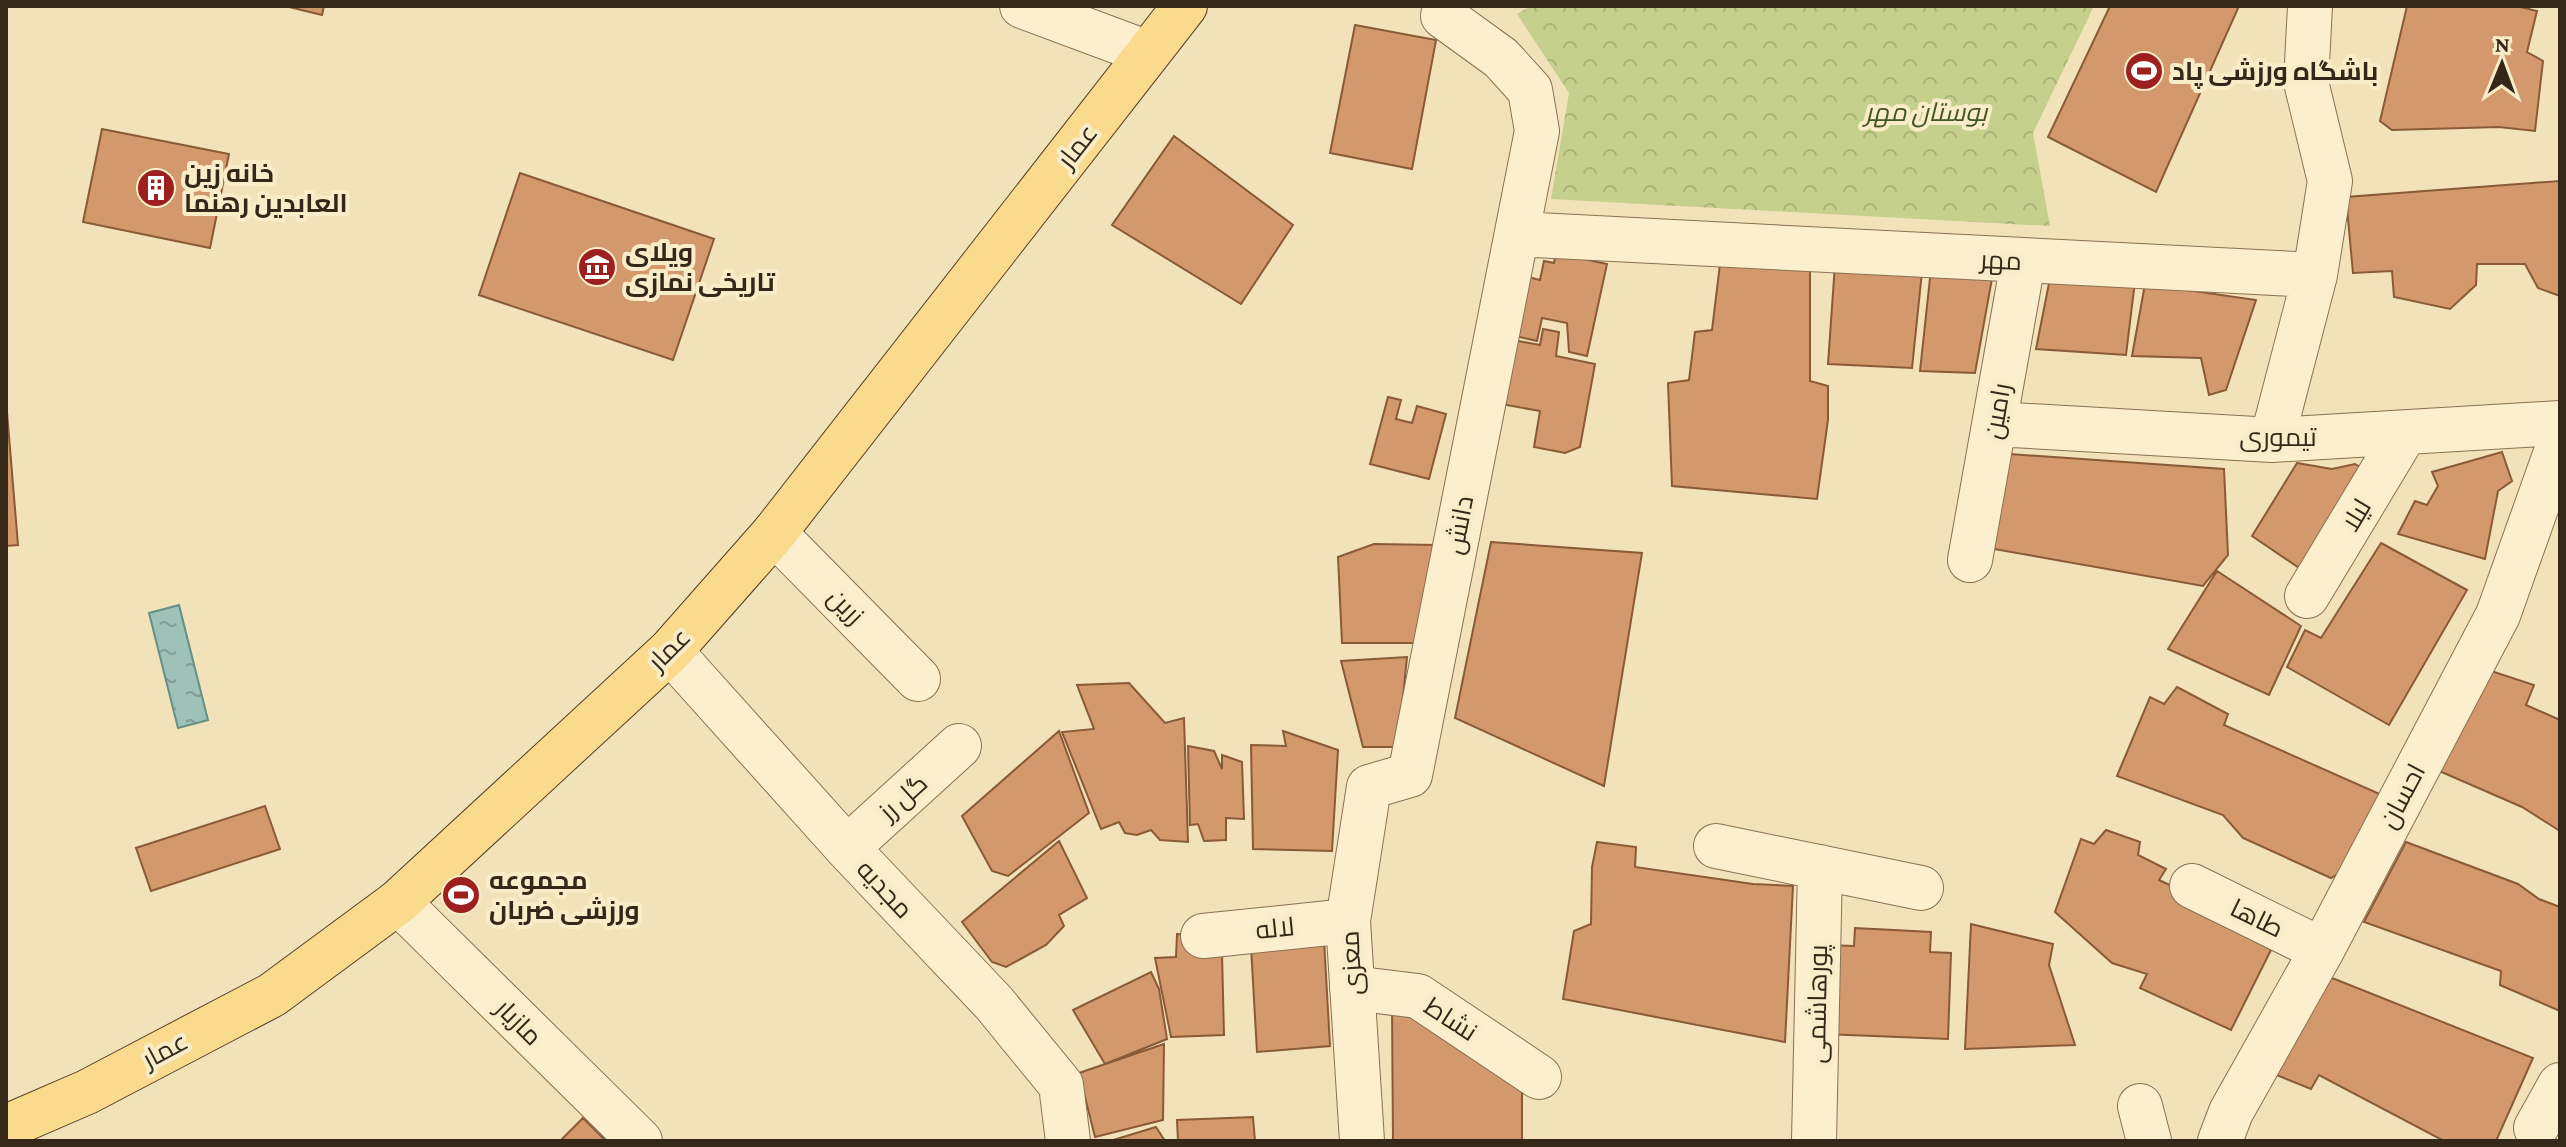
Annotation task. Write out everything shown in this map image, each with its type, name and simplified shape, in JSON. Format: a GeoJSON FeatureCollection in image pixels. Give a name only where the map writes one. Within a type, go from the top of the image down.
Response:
{"type":"FeatureCollection","features":[{"type":"Feature","properties":{"kind":"main road","name":"عمار"},"geometry":{"type":"LineString","coordinates":[[6,1127],[87,1092],[272,995],[398,902],[670,651],[774,533],[1185,6]]}},
{"type":"Feature","properties":{"kind":"street"},"geometry":{"type":"LineString","coordinates":[[1022,6],[1148,53]]}},
{"type":"Feature","properties":{"kind":"street"},"geometry":{"type":"LineString","coordinates":[[2272,440],[2315,275],[2330,181],[2306,82],[2310,6]]}},
{"type":"Feature","properties":{"kind":"street"},"geometry":{"type":"LineString","coordinates":[[1444,9],[1501,58],[1530,90],[1537,131],[1517,234]]}},
{"type":"Feature","properties":{"kind":"street","name":"مهر"},"geometry":{"type":"LineString","coordinates":[[1517,234],[2315,275]]}},
{"type":"Feature","properties":{"kind":"street","name":"دانش"},"geometry":{"type":"LineString","coordinates":[[1369,787],[1410,775],[1517,234]]}},
{"type":"Feature","properties":{"kind":"street","name":"رامین"},"geometry":{"type":"LineString","coordinates":[[1970,560],[2023,262]]}},
{"type":"Feature","properties":{"kind":"street","name":"تیموری"},"geometry":{"type":"LineString","coordinates":[[1995,424],[2272,440],[2560,423]]}},
{"type":"Feature","properties":{"kind":"street","name":"لیلا"},"geometry":{"type":"LineString","coordinates":[[2307,596],[2405,433]]}},
{"type":"Feature","properties":{"kind":"street","name":"احسان"},"geometry":{"type":"LineString","coordinates":[[2220,1141],[2231,1112],[2322,950],[2498,615],[2560,441]]}},
{"type":"Feature","properties":{"kind":"street","name":"زرین"},"geometry":{"type":"LineString","coordinates":[[774,533],[918,679]]}},
{"type":"Feature","properties":{"kind":"street","name":"مجدیه"},"geometry":{"type":"LineString","coordinates":[[670,651],[847,848],[994,1003],[1061,1085],[1068,1141]]}},
{"type":"Feature","properties":{"kind":"street","name":"گل رز"},"geometry":{"type":"LineString","coordinates":[[847,848],[959,746]]}},
{"type":"Feature","properties":{"kind":"street","name":"معزی"},"geometry":{"type":"LineString","coordinates":[[1362,1141],[1348,921],[1369,787]]}},
{"type":"Feature","properties":{"kind":"street"},"geometry":{"type":"LineString","coordinates":[[1716,846],[1921,888]]}},
{"type":"Feature","properties":{"kind":"street","name":"پورهاشمی"},"geometry":{"type":"LineString","coordinates":[[1814,1141],[1820,867]]}},
{"type":"Feature","properties":{"kind":"street","name":"طاها"},"geometry":{"type":"LineString","coordinates":[[2192,886],[2322,950]]}},
{"type":"Feature","properties":{"kind":"street","name":"مازیار"},"geometry":{"type":"LineString","coordinates":[[398,902],[640,1141]]}},
{"type":"Feature","properties":{"kind":"street","name":"لاله"},"geometry":{"type":"LineString","coordinates":[[1203,936],[1348,921]]}},
{"type":"Feature","properties":{"kind":"street","name":"نشاط"},"geometry":{"type":"LineString","coordinates":[[1352,988],[1418,996],[1539,1077]]}},
{"type":"Feature","properties":{"kind":"street"},"geometry":{"type":"LineString","coordinates":[[2536,1128],[2560,1085]]}},
{"type":"Feature","properties":{"kind":"green space","name":"بوستان مهر"},"geometry":{"type":"Polygon","coordinates":[[[1531,6],[2094,6],[2033,133],[2050,226],[1551,199],[1569,93],[1517,14],[1531,6]]]}},
{"type":"Feature","properties":{"kind":"water"},"geometry":{"type":"Polygon","coordinates":[[[179,605],[208,720],[178,728],[149,613],[179,605]]]}},
{"type":"Feature","properties":{"kind":"building"},"geometry":{"type":"Polygon","coordinates":[[[285,6],[324,6],[322,15],[285,6]]]}},
{"type":"Feature","properties":{"kind":"building","name":"باشگاه ورزشی پاد"},"geometry":{"type":"Polygon","coordinates":[[[2110,6],[2239,6],[2156,192],[2048,137],[2110,6]]]}},
{"type":"Feature","properties":{"kind":"building"},"geometry":{"type":"Polygon","coordinates":[[[2407,6],[2516,6],[2537,11],[2527,52],[2543,61],[2535,131],[2499,127],[2392,130],[2380,121],[2407,6]]]}},
{"type":"Feature","properties":{"kind":"building"},"geometry":{"type":"Polygon","coordinates":[[[1355,25],[1436,40],[1412,169],[1330,153],[1355,25]]]}},
{"type":"Feature","properties":{"kind":"building","name":"خانه زین العابدین رهنما"},"geometry":{"type":"Polygon","coordinates":[[[102,129],[229,154],[210,248],[83,222],[102,129]]]}},
{"type":"Feature","properties":{"kind":"building"},"geometry":{"type":"Polygon","coordinates":[[[1174,136],[1293,225],[1241,304],[1112,225],[1174,136]]]}},
{"type":"Feature","properties":{"kind":"building","name":"ویلای تاریخی نمازی"},"geometry":{"type":"Polygon","coordinates":[[[520,173],[714,239],[673,360],[479,295],[520,173]]]}},
{"type":"Feature","properties":{"kind":"building"},"geometry":{"type":"Polygon","coordinates":[[[2560,181],[2560,296],[2538,288],[2525,264],[2477,264],[2476,285],[2450,309],[2394,297],[2392,271],[2353,273],[2346,197],[2560,181]]]}},
{"type":"Feature","properties":{"kind":"building"},"geometry":{"type":"Polygon","coordinates":[[[1556,253],[1607,264],[1587,356],[1569,352],[1567,323],[1542,318],[1537,341],[1507,334],[1520,275],[1540,280],[1544,261],[1554,263],[1556,253]]]}},
{"type":"Feature","properties":{"kind":"building"},"geometry":{"type":"Polygon","coordinates":[[[1720,264],[1810,269],[1810,381],[1828,386],[1828,420],[1817,499],[1672,486],[1668,383],[1689,380],[1695,332],[1712,330],[1720,264]]]}},
{"type":"Feature","properties":{"kind":"building"},"geometry":{"type":"Polygon","coordinates":[[[1835,264],[1922,272],[1912,368],[1828,364],[1835,264]]]}},
{"type":"Feature","properties":{"kind":"building"},"geometry":{"type":"Polygon","coordinates":[[[2052,268],[2135,281],[2126,355],[2036,349],[2052,268]]]}},
{"type":"Feature","properties":{"kind":"building"},"geometry":{"type":"Polygon","coordinates":[[[1931,269],[1993,273],[1975,373],[1920,371],[1931,269]]]}},
{"type":"Feature","properties":{"kind":"building"},"geometry":{"type":"Polygon","coordinates":[[[2145,284],[2256,300],[2226,390],[2209,395],[2201,358],[2132,356],[2145,284]]]}},
{"type":"Feature","properties":{"kind":"building"},"geometry":{"type":"Polygon","coordinates":[[[1543,329],[1559,332],[1556,356],[1595,364],[1580,447],[1565,453],[1534,447],[1540,411],[1501,404],[1513,340],[1540,345],[1543,329]]]}},
{"type":"Feature","properties":{"kind":"building"},"geometry":{"type":"Polygon","coordinates":[[[1388,397],[1401,400],[1396,419],[1412,423],[1417,406],[1446,414],[1429,479],[1370,464],[1388,397]]]}},
{"type":"Feature","properties":{"kind":"building"},"geometry":{"type":"Polygon","coordinates":[[[6,400],[18,545],[6,546],[6,400]]]}},
{"type":"Feature","properties":{"kind":"building"},"geometry":{"type":"Polygon","coordinates":[[[2502,452],[2512,481],[2498,491],[2485,559],[2398,534],[2415,501],[2427,505],[2438,486],[2432,472],[2502,452]]]}},
{"type":"Feature","properties":{"kind":"building"},"geometry":{"type":"Polygon","coordinates":[[[2009,454],[2224,469],[2228,555],[2203,586],[1994,549],[2009,454]]]}},
{"type":"Feature","properties":{"kind":"building"},"geometry":{"type":"Polygon","coordinates":[[[2297,463],[2332,469],[2355,464],[2370,473],[2308,574],[2252,536],[2297,463]]]}},
{"type":"Feature","properties":{"kind":"building"},"geometry":{"type":"Polygon","coordinates":[[[1491,542],[1642,553],[1604,786],[1455,718],[1491,542]]]}},
{"type":"Feature","properties":{"kind":"building"},"geometry":{"type":"Polygon","coordinates":[[[2381,543],[2467,590],[2389,725],[2287,667],[2305,630],[2321,638],[2381,543]]]}},
{"type":"Feature","properties":{"kind":"building"},"geometry":{"type":"Polygon","coordinates":[[[1374,544],[1437,545],[1423,643],[1342,643],[1338,557],[1374,544]]]}},
{"type":"Feature","properties":{"kind":"building"},"geometry":{"type":"Polygon","coordinates":[[[2217,571],[2301,626],[2269,695],[2168,649],[2217,571]]]}},
{"type":"Feature","properties":{"kind":"building"},"geometry":{"type":"Polygon","coordinates":[[[1407,657],[1398,747],[1363,747],[1341,661],[1407,657]]]}},
{"type":"Feature","properties":{"kind":"building"},"geometry":{"type":"Polygon","coordinates":[[[2485,669],[2534,685],[2526,705],[2560,720],[2560,831],[2522,807],[2430,767],[2485,669]]]}},
{"type":"Feature","properties":{"kind":"building"},"geometry":{"type":"Polygon","coordinates":[[[1129,683],[1165,723],[1184,718],[1188,842],[1160,840],[1151,830],[1137,835],[1125,833],[1119,822],[1101,829],[1062,732],[1094,729],[1077,685],[1129,683]]]}},
{"type":"Feature","properties":{"kind":"building"},"geometry":{"type":"Polygon","coordinates":[[[2177,687],[2228,714],[2224,725],[2384,796],[2346,869],[2331,878],[2243,838],[2223,815],[2117,776],[2150,697],[2164,704],[2177,687]]]}},
{"type":"Feature","properties":{"kind":"building"},"geometry":{"type":"Polygon","coordinates":[[[1059,731],[1089,813],[1008,876],[992,871],[962,816],[1059,731]]]}},
{"type":"Feature","properties":{"kind":"building"},"geometry":{"type":"Polygon","coordinates":[[[1283,731],[1338,750],[1332,851],[1253,849],[1251,745],[1286,746],[1283,731]]]}},
{"type":"Feature","properties":{"kind":"building"},"geometry":{"type":"Polygon","coordinates":[[[1188,746],[1214,751],[1222,769],[1222,755],[1242,762],[1244,819],[1226,818],[1226,840],[1204,841],[1198,824],[1190,825],[1188,746]]]}},
{"type":"Feature","properties":{"kind":"building"},"geometry":{"type":"Polygon","coordinates":[[[265,806],[280,849],[151,891],[136,848],[265,806]]]}},
{"type":"Feature","properties":{"kind":"building"},"geometry":{"type":"Polygon","coordinates":[[[2106,830],[2140,842],[2138,855],[2166,869],[2159,880],[2278,936],[2231,1030],[2140,988],[2147,974],[2112,963],[2055,912],[2081,839],[2094,844],[2106,830]]]}},
{"type":"Feature","properties":{"kind":"building"},"geometry":{"type":"Polygon","coordinates":[[[1059,841],[1087,898],[1059,915],[1064,926],[1046,945],[1006,967],[992,962],[962,922],[1059,841]]]}},
{"type":"Feature","properties":{"kind":"building"},"geometry":{"type":"Polygon","coordinates":[[[1597,842],[1636,847],[1635,867],[1753,884],[1793,886],[1785,1042],[1563,999],[1574,931],[1591,924],[1592,867],[1597,842]]]}},
{"type":"Feature","properties":{"kind":"building"},"geometry":{"type":"Polygon","coordinates":[[[2406,842],[2518,884],[2539,899],[2560,907],[2560,1011],[2500,985],[2501,971],[2364,922],[2406,842]]]}},
{"type":"Feature","properties":{"kind":"building"},"geometry":{"type":"Polygon","coordinates":[[[1971,924],[2053,944],[2049,965],[2075,1045],[1965,1049],[1971,924]]]}},
{"type":"Feature","properties":{"kind":"building"},"geometry":{"type":"Polygon","coordinates":[[[1855,928],[1931,932],[1930,952],[1951,953],[1948,1039],[1824,1034],[1827,945],[1854,946],[1855,928]]]}},
{"type":"Feature","properties":{"kind":"building"},"geometry":{"type":"Polygon","coordinates":[[[1177,934],[1189,935],[1222,953],[1224,1035],[1171,1037],[1155,958],[1176,957],[1177,934]]]}},
{"type":"Feature","properties":{"kind":"building"},"geometry":{"type":"Polygon","coordinates":[[[1324,940],[1330,1046],[1257,1052],[1251,947],[1324,940]]]}},
{"type":"Feature","properties":{"kind":"building"},"geometry":{"type":"Polygon","coordinates":[[[1151,972],[1159,989],[1167,1039],[1105,1064],[1073,1010],[1151,972]]]}},
{"type":"Feature","properties":{"kind":"building"},"geometry":{"type":"Polygon","coordinates":[[[2327,976],[2533,1058],[2496,1141],[2444,1141],[2319,1075],[2311,1089],[2274,1074],[2327,976]]]}},
{"type":"Feature","properties":{"kind":"building"},"geometry":{"type":"Polygon","coordinates":[[[1392,1006],[1413,1008],[1522,1091],[1522,1141],[1393,1141],[1392,1006]]]}},
{"type":"Feature","properties":{"kind":"building"},"geometry":{"type":"Polygon","coordinates":[[[1164,1044],[1163,1120],[1095,1137],[1079,1073],[1164,1044]]]}},
{"type":"Feature","properties":{"kind":"building"},"geometry":{"type":"Polygon","coordinates":[[[1253,1117],[1255,1141],[1178,1141],[1177,1120],[1253,1117]]]}},
{"type":"Feature","properties":{"kind":"building"},"geometry":{"type":"Polygon","coordinates":[[[583,1118],[606,1141],[560,1141],[583,1118]]]}},
{"type":"Feature","properties":{"kind":"building"},"geometry":{"type":"Polygon","coordinates":[[[1156,1127],[1165,1141],[1110,1141],[1156,1127]]]}},
{"type":"Feature","properties":{"kind":"place","name":"باشگاه ورزشی پاد"},"geometry":{"type":"Point","coordinates":[2144,71]}},
{"type":"Feature","properties":{"kind":"place","name":"خانه زین العابدین رهنما"},"geometry":{"type":"Point","coordinates":[156,188]}},
{"type":"Feature","properties":{"kind":"place","name":"ویلای تاریخی نمازی"},"geometry":{"type":"Point","coordinates":[597,267]}},
{"type":"Feature","properties":{"kind":"place","name":"مجموعه ورزشی ضربان"},"geometry":{"type":"Point","coordinates":[461,895]}}]}
